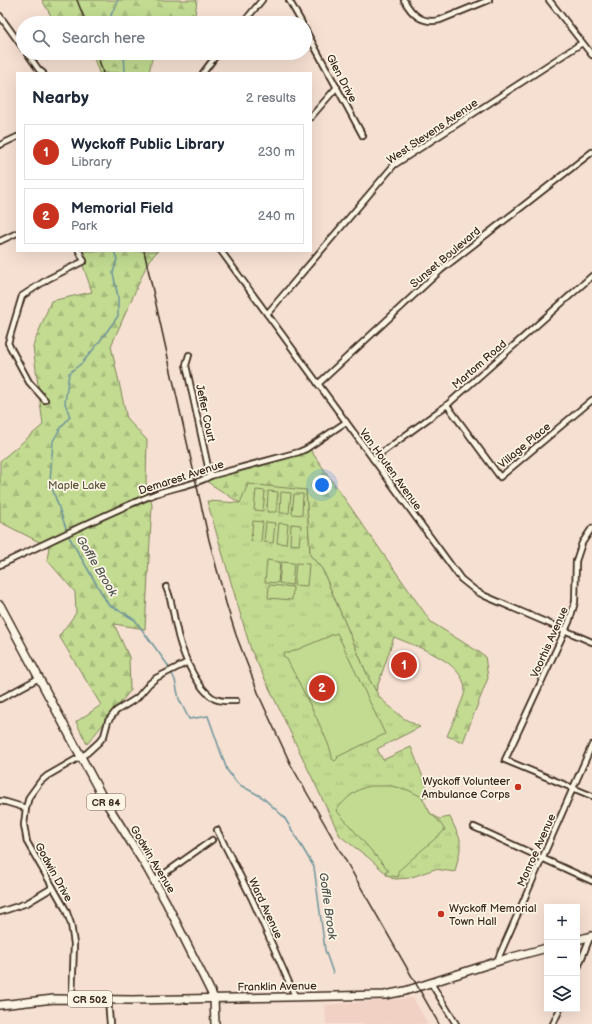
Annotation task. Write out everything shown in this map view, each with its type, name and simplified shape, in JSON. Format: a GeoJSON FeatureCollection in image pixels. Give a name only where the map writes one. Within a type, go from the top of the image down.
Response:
{"type":"FeatureCollection","features":[{"type":"Feature","properties":{"kind":"main road","name":"Godwin Avenue"},"geometry":{"type":"LineString","coordinates":[[0,604],[105,800],[154,881],[214,998],[215,1024]]}},
{"type":"Feature","properties":{"kind":"main road"},"geometry":{"type":"LineString","coordinates":[[580,939],[592,935]]}},
{"type":"Feature","properties":{"kind":"main road","name":"Franklin Avenue"},"geometry":{"type":"LineString","coordinates":[[0,1005],[36,1000],[72,999],[132,1000],[385,995],[405,991],[497,961],[544,949]]}},
{"type":"Feature","properties":{"kind":"street"},"geometry":{"type":"LineString","coordinates":[[249,16],[262,0]]}},
{"type":"Feature","properties":{"kind":"street"},"geometry":{"type":"LineString","coordinates":[[290,0],[298,16]]}},
{"type":"Feature","properties":{"kind":"street"},"geometry":{"type":"LineString","coordinates":[[404,0],[411,12],[416,16],[427,21],[434,22],[489,0]]}},
{"type":"Feature","properties":{"kind":"street"},"geometry":{"type":"LineString","coordinates":[[549,0],[592,55]]}},
{"type":"Feature","properties":{"kind":"street"},"geometry":{"type":"LineString","coordinates":[[0,16],[16,38]]}},
{"type":"Feature","properties":{"kind":"street","name":"Glen Drive"},"geometry":{"type":"LineString","coordinates":[[312,42],[363,136]]}},
{"type":"Feature","properties":{"kind":"street","name":"West Stevens Avenue"},"geometry":{"type":"LineString","coordinates":[[267,314],[394,165],[582,43]]}},
{"type":"Feature","properties":{"kind":"street"},"geometry":{"type":"LineString","coordinates":[[32,60],[42,72]]}},
{"type":"Feature","properties":{"kind":"street"},"geometry":{"type":"LineString","coordinates":[[204,72],[213,60]]}},
{"type":"Feature","properties":{"kind":"street"},"geometry":{"type":"LineString","coordinates":[[312,116],[337,87]]}},
{"type":"Feature","properties":{"kind":"street"},"geometry":{"type":"LineString","coordinates":[[0,145],[16,137]]}},
{"type":"Feature","properties":{"kind":"street","name":"Sunset Boulevard"},"geometry":{"type":"LineString","coordinates":[[318,384],[441,270],[592,152]]}},
{"type":"Feature","properties":{"kind":"street"},"geometry":{"type":"LineString","coordinates":[[0,241],[16,233]]}},
{"type":"Feature","properties":{"kind":"street"},"geometry":{"type":"LineString","coordinates":[[45,400],[29,382],[8,343],[22,296],[48,279],[84,261],[80,252]]}},
{"type":"Feature","properties":{"kind":"street","name":"Van Houten Avenue"},"geometry":{"type":"LineString","coordinates":[[222,252],[458,574],[468,585],[485,596],[592,642]]}},
{"type":"Feature","properties":{"kind":"street","name":"Martom Road"},"geometry":{"type":"LineString","coordinates":[[373,459],[447,405],[592,276]]}},
{"type":"Feature","properties":{"kind":"street","name":"Jeffer Court"},"geometry":{"type":"LineString","coordinates":[[189,355],[186,365],[210,476]]}},
{"type":"Feature","properties":{"kind":"street","name":"Village Place"},"geometry":{"type":"LineString","coordinates":[[447,405],[500,477],[592,400]]}},
{"type":"Feature","properties":{"kind":"street","name":"Demarest Avenue"},"geometry":{"type":"LineString","coordinates":[[0,565],[141,499],[166,489],[204,480],[210,476],[299,452],[306,449],[346,422]]}},
{"type":"Feature","properties":{"kind":"street","name":"Voorhis Avenue"},"geometry":{"type":"LineString","coordinates":[[573,788],[505,760],[569,622],[575,602],[575,570],[578,552],[584,539],[592,528]]}},
{"type":"Feature","properties":{"kind":"street"},"geometry":{"type":"LineString","coordinates":[[166,587],[172,602],[180,643],[197,680],[211,696],[221,701],[236,701]]}},
{"type":"Feature","properties":{"kind":"street","name":"Godwin Drive"},"geometry":{"type":"LineString","coordinates":[[72,999],[74,944],[71,924],[66,910],[52,888],[28,842],[24,825],[26,808],[34,790],[40,782],[47,776],[94,748],[100,742],[104,736],[108,721],[116,711],[137,698],[156,678],[188,662]]}},
{"type":"Feature","properties":{"kind":"street"},"geometry":{"type":"LineString","coordinates":[[0,699],[39,678]]}},
{"type":"Feature","properties":{"kind":"street","name":"Monroe Avenue"},"geometry":{"type":"LineString","coordinates":[[497,961],[592,745]]}},
{"type":"Feature","properties":{"kind":"street"},"geometry":{"type":"LineString","coordinates":[[573,788],[592,796]]}},
{"type":"Feature","properties":{"kind":"street"},"geometry":{"type":"LineString","coordinates":[[0,801],[26,808]]}},
{"type":"Feature","properties":{"kind":"street"},"geometry":{"type":"LineString","coordinates":[[474,827],[592,881]]}},
{"type":"Feature","properties":{"kind":"street","name":"Ward Avenue"},"geometry":{"type":"LineString","coordinates":[[216,830],[255,905],[295,996]]}},
{"type":"Feature","properties":{"kind":"street"},"geometry":{"type":"LineString","coordinates":[[154,881],[212,840]]}},
{"type":"Feature","properties":{"kind":"street"},"geometry":{"type":"LineString","coordinates":[[0,912],[27,903],[52,888]]}},
{"type":"Feature","properties":{"kind":"street"},"geometry":{"type":"LineString","coordinates":[[580,963],[592,935]]}},
{"type":"Feature","properties":{"kind":"street"},"geometry":{"type":"LineString","coordinates":[[431,983],[456,1024]]}},
{"type":"Feature","properties":{"kind":"street"},"geometry":{"type":"LineString","coordinates":[[108,999],[110,1024]]}},
{"type":"Feature","properties":{"kind":"street"},"geometry":{"type":"LineString","coordinates":[[553,1024],[559,1012]]}},
{"type":"Feature","properties":{"kind":"shaded area"},"geometry":{"type":"Polygon","coordinates":[[[413,998],[428,1024],[326,1024],[325,1005],[413,998]]]}},
{"type":"Feature","properties":{"kind":"green space"},"geometry":{"type":"Polygon","coordinates":[[[42,0],[197,0],[195,16],[51,16],[42,0]]]}},
{"type":"Feature","properties":{"kind":"green space"},"geometry":{"type":"Polygon","coordinates":[[[94,60],[152,60],[149,72],[99,72],[94,60]]]}},
{"type":"Feature","properties":{"kind":"green space","name":"Maple Lake"},"geometry":{"type":"Polygon","coordinates":[[[78,252],[157,252],[149,260],[111,346],[127,419],[147,440],[146,482],[152,505],[145,629],[114,624],[129,657],[130,691],[87,744],[76,722],[101,705],[59,636],[76,613],[75,592],[47,560],[49,547],[0,522],[0,461],[43,425],[33,346],[51,301],[92,292],[78,252]]]}},
{"type":"Feature","properties":{"kind":"green space"},"geometry":{"type":"Polygon","coordinates":[[[309,448],[431,622],[485,656],[488,678],[463,742],[447,736],[465,690],[463,680],[457,671],[438,656],[394,637],[376,691],[369,679],[322,569],[310,555],[306,490],[240,503],[203,479],[309,448]]]}},
{"type":"Feature","properties":{"kind":"green space"},"geometry":{"type":"Polygon","coordinates":[[[248,484],[306,490],[310,555],[322,569],[369,679],[380,698],[403,718],[420,727],[377,749],[383,760],[411,747],[430,795],[422,798],[430,813],[439,819],[450,817],[460,839],[460,850],[455,872],[435,869],[409,878],[391,878],[369,858],[340,836],[251,650],[207,501],[240,503],[248,484]]]}},
{"type":"Feature","properties":{"kind":"green space"},"geometry":{"type":"Polygon","coordinates":[[[256,490],[265,491],[263,511],[254,510],[256,490]]]}},
{"type":"Feature","properties":{"kind":"green space"},"geometry":{"type":"Polygon","coordinates":[[[268,491],[278,492],[276,512],[267,512],[268,491]]]}},
{"type":"Feature","properties":{"kind":"green space"},"geometry":{"type":"Polygon","coordinates":[[[281,492],[291,493],[289,513],[280,513],[281,492]]]}},
{"type":"Feature","properties":{"kind":"green space"},"geometry":{"type":"Polygon","coordinates":[[[294,494],[303,494],[302,515],[292,514],[294,494]]]}},
{"type":"Feature","properties":{"kind":"green space"},"geometry":{"type":"Polygon","coordinates":[[[253,521],[263,522],[261,542],[251,541],[253,521]]]}},
{"type":"Feature","properties":{"kind":"green space"},"geometry":{"type":"Polygon","coordinates":[[[266,522],[275,523],[273,543],[264,542],[266,522]]]}},
{"type":"Feature","properties":{"kind":"green space"},"geometry":{"type":"Polygon","coordinates":[[[279,523],[288,524],[286,544],[277,543],[279,523]]]}},
{"type":"Feature","properties":{"kind":"green space"},"geometry":{"type":"Polygon","coordinates":[[[291,524],[301,525],[299,545],[290,544],[291,524]]]}},
{"type":"Feature","properties":{"kind":"green space"},"geometry":{"type":"Polygon","coordinates":[[[267,560],[280,562],[278,583],[265,582],[267,560]]]}},
{"type":"Feature","properties":{"kind":"green space"},"geometry":{"type":"Polygon","coordinates":[[[281,562],[294,563],[292,585],[279,583],[281,562]]]}},
{"type":"Feature","properties":{"kind":"green space"},"geometry":{"type":"Polygon","coordinates":[[[296,563],[309,564],[307,586],[294,585],[296,563]]]}},
{"type":"Feature","properties":{"kind":"green space"},"geometry":{"type":"Polygon","coordinates":[[[269,585],[293,587],[292,600],[268,598],[269,585]]]}},
{"type":"Feature","properties":{"kind":"green space"},"geometry":{"type":"Polygon","coordinates":[[[337,633],[385,734],[337,757],[338,758],[335,761],[332,759],[327,741],[313,710],[287,659],[283,656],[284,653],[289,653],[337,633]]]}},
{"type":"Feature","properties":{"kind":"green space"},"geometry":{"type":"Polygon","coordinates":[[[370,786],[391,786],[408,790],[422,797],[430,813],[438,820],[445,830],[397,872],[399,873],[398,877],[386,875],[386,871],[389,871],[336,810],[355,792],[370,786]]]}},
{"type":"Feature","properties":{"kind":"waterway","name":"Goffle Brook"},"geometry":{"type":"LineString","coordinates":[[111,16],[118,0]]}},
{"type":"Feature","properties":{"kind":"waterway","name":"Goffle Brook"},"geometry":{"type":"LineString","coordinates":[[124,60],[125,72]]}},
{"type":"Feature","properties":{"kind":"waterway","name":"Goffle Brook"},"geometry":{"type":"LineString","coordinates":[[67,531],[50,482],[53,441],[61,427],[70,417],[65,403],[69,373],[82,363],[118,316],[118,297],[113,273],[117,259],[114,252]]}},
{"type":"Feature","properties":{"kind":"waterway","name":"Goffle Brook"},"geometry":{"type":"LineString","coordinates":[[68,535],[108,604],[135,620],[167,664],[175,680],[179,699],[189,719],[208,716],[227,770],[238,784],[262,797],[284,817],[314,867],[325,950],[333,973]]}},
{"type":"Feature","properties":{"kind":"railway"},"geometry":{"type":"LineString","coordinates":[[77,0],[83,16]]}},
{"type":"Feature","properties":{"kind":"railway"},"geometry":{"type":"LineString","coordinates":[[99,60],[103,72]]}},
{"type":"Feature","properties":{"kind":"railway"},"geometry":{"type":"LineString","coordinates":[[144,252],[209,540],[236,635],[261,700],[291,765],[439,1024]]}},
{"type":"Feature","properties":{"kind":"place","name":"Wyckoff Public Library"},"geometry":{"type":"Point","coordinates":[404,665]}},
{"type":"Feature","properties":{"kind":"place","name":"Memorial Field"},"geometry":{"type":"Point","coordinates":[322,688]}},
{"type":"Feature","properties":{"kind":"place","name":"Wyckoff Volunteer Ambulance Corps"},"geometry":{"type":"Point","coordinates":[518,787]}},
{"type":"Feature","properties":{"kind":"place","name":"Wyckoff Memorial Town Hall"},"geometry":{"type":"Point","coordinates":[441,914]}}]}
